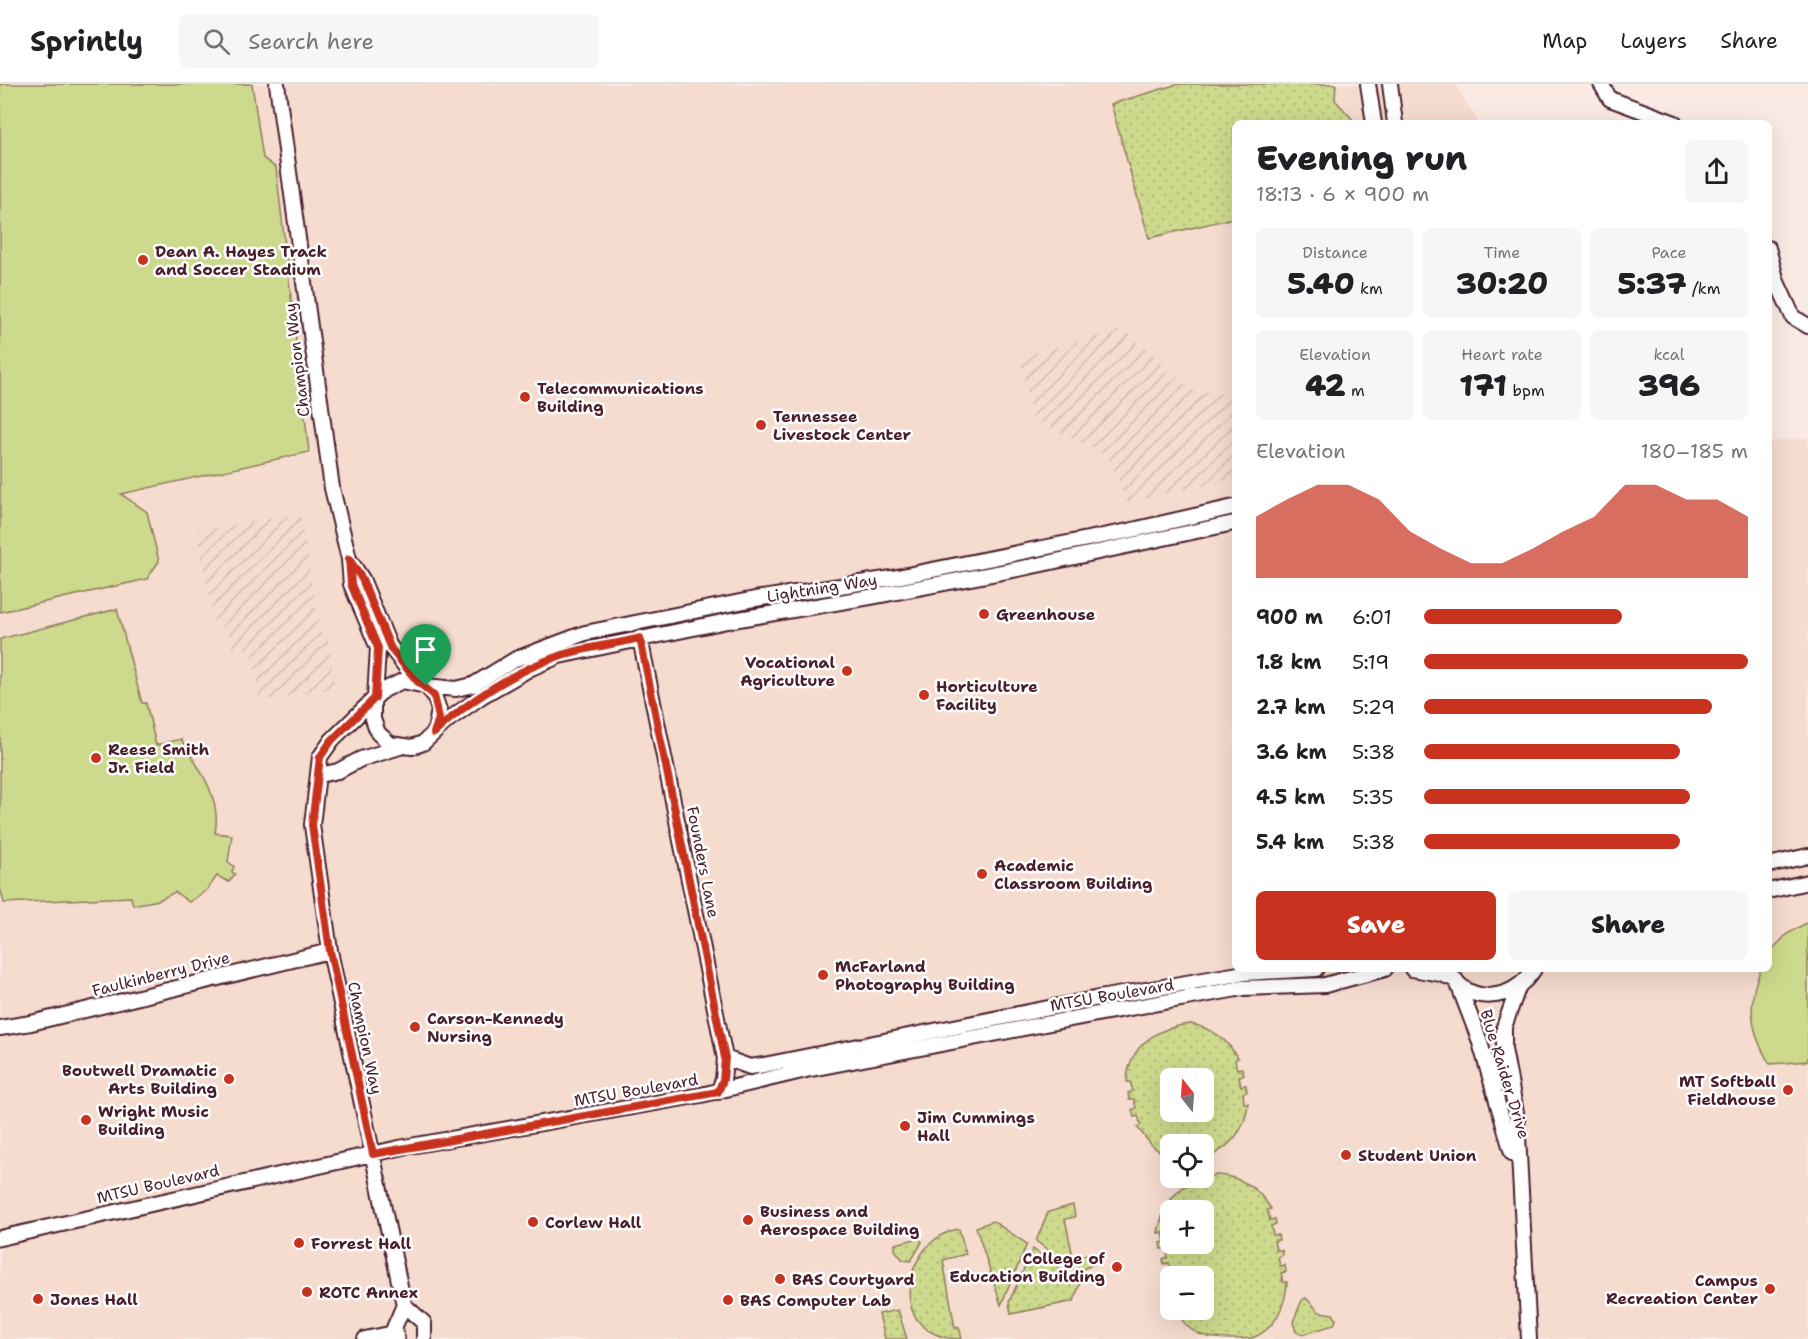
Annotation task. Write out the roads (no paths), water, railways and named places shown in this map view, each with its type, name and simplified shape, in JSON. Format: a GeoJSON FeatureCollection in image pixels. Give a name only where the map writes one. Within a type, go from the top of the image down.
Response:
{"type":"FeatureCollection","features":[{"type":"Feature","properties":{"kind":"street","name":"Champion Way"},"geometry":{"type":"LineString","coordinates":[[277,84],[298,227],[325,447],[349,559],[351,584],[378,648],[374,700],[332,740],[320,757],[320,776],[313,803],[312,825],[330,951],[404,1305]]}},
{"type":"Feature","properties":{"kind":"street"},"geometry":{"type":"LineString","coordinates":[[1368,84],[1374,120]]}},
{"type":"Feature","properties":{"kind":"street"},"geometry":{"type":"LineString","coordinates":[[1390,84],[1395,120]]}},
{"type":"Feature","properties":{"kind":"street"},"geometry":{"type":"LineString","coordinates":[[1600,84],[1610,99],[1667,120]]}},
{"type":"Feature","properties":{"kind":"street"},"geometry":{"type":"LineString","coordinates":[[1772,263],[1777,282],[1793,317],[1808,326]]}},
{"type":"Feature","properties":{"kind":"street","name":"Lightning Way"},"geometry":{"type":"LineString","coordinates":[[422,684],[456,689],[473,685],[516,659],[585,633],[680,613],[938,569],[1232,507]]}},
{"type":"Feature","properties":{"kind":"street","name":"Lightning Way"},"geometry":{"type":"LineString","coordinates":[[434,733],[482,696],[531,668],[575,652],[727,621],[893,593],[1232,523]]}},
{"type":"Feature","properties":{"kind":"street","name":"Champion Way"},"geometry":{"type":"LineString","coordinates":[[349,559],[362,579],[389,645],[422,684]]}},
{"type":"Feature","properties":{"kind":"street","name":"Founders Lane"},"geometry":{"type":"LineString","coordinates":[[640,638],[725,1058],[723,1080],[718,1092]]}},
{"type":"Feature","properties":{"kind":"street"},"geometry":{"type":"LineString","coordinates":[[402,681],[422,684],[434,695],[439,710],[434,733],[423,743],[412,747],[390,744],[378,733],[373,720],[374,700],[390,685],[402,681]]}},
{"type":"Feature","properties":{"kind":"street"},"geometry":{"type":"LineString","coordinates":[[320,776],[338,771],[361,759],[400,747]]}},
{"type":"Feature","properties":{"kind":"street"},"geometry":{"type":"LineString","coordinates":[[1772,864],[1808,856]]}},
{"type":"Feature","properties":{"kind":"street"},"geometry":{"type":"LineString","coordinates":[[1772,890],[1808,882]]}},
{"type":"Feature","properties":{"kind":"street","name":"Faulkinberry Drive"},"geometry":{"type":"LineString","coordinates":[[0,1028],[31,1023],[330,951]]}},
{"type":"Feature","properties":{"kind":"street","name":"MTSU Boulevard"},"geometry":{"type":"LineString","coordinates":[[725,1058],[750,1067],[764,1065],[1110,996],[1244,973],[1262,972]]}},
{"type":"Feature","properties":{"kind":"street","name":"MTSU Boulevard"},"geometry":{"type":"LineString","coordinates":[[0,1238],[373,1154],[718,1092],[806,1070],[1102,1012],[1243,988],[1325,985],[1374,972]]}},
{"type":"Feature","properties":{"kind":"street"},"geometry":{"type":"LineString","coordinates":[[1429,972],[1454,977],[1470,992],[1492,996],[1521,986],[1542,972]]}},
{"type":"Feature","properties":{"kind":"street","name":"Blue Raider Drive"},"geometry":{"type":"LineString","coordinates":[[1529,1339],[1518,1176],[1517,1118],[1504,1041],[1507,1017],[1521,986],[1532,972]]}},
{"type":"Feature","properties":{"kind":"street","name":"Blue Raider Drive"},"geometry":{"type":"LineString","coordinates":[[1454,977],[1479,1039],[1518,1176]]}},
{"type":"Feature","properties":{"kind":"street"},"geometry":{"type":"LineString","coordinates":[[365,1339],[396,1336],[404,1305],[424,1323],[424,1339]]}},
{"type":"Feature","properties":{"kind":"place","name":"Dean A. Hayes Track and Soccer Stadium"},"geometry":{"type":"Point","coordinates":[143,260]}},
{"type":"Feature","properties":{"kind":"place","name":"Telecommunications Building"},"geometry":{"type":"Point","coordinates":[525,397]}},
{"type":"Feature","properties":{"kind":"place","name":"Tennessee Livestock Center"},"geometry":{"type":"Point","coordinates":[761,425]}},
{"type":"Feature","properties":{"kind":"place","name":"Greenhouse"},"geometry":{"type":"Point","coordinates":[984,614]}},
{"type":"Feature","properties":{"kind":"place","name":"Vocational Agriculture"},"geometry":{"type":"Point","coordinates":[847,671]}},
{"type":"Feature","properties":{"kind":"place","name":"Horticulture Facility"},"geometry":{"type":"Point","coordinates":[924,695]}},
{"type":"Feature","properties":{"kind":"place","name":"Reese Smith Jr. Field"},"geometry":{"type":"Point","coordinates":[96,758]}},
{"type":"Feature","properties":{"kind":"place","name":"Academic Classroom Building"},"geometry":{"type":"Point","coordinates":[982,874]}},
{"type":"Feature","properties":{"kind":"place","name":"McFarland Photography Building"},"geometry":{"type":"Point","coordinates":[823,975]}},
{"type":"Feature","properties":{"kind":"place","name":"Carson-Kennedy Nursing"},"geometry":{"type":"Point","coordinates":[415,1027]}},
{"type":"Feature","properties":{"kind":"place","name":"Boutwell Dramatic Arts Building"},"geometry":{"type":"Point","coordinates":[229,1079]}},
{"type":"Feature","properties":{"kind":"place","name":"MT Softball Fieldhouse"},"geometry":{"type":"Point","coordinates":[1788,1090]}},
{"type":"Feature","properties":{"kind":"place","name":"Wright Music Building"},"geometry":{"type":"Point","coordinates":[86,1120]}},
{"type":"Feature","properties":{"kind":"place","name":"Jim Cummings Hall"},"geometry":{"type":"Point","coordinates":[905,1126]}},
{"type":"Feature","properties":{"kind":"place","name":"Student Union"},"geometry":{"type":"Point","coordinates":[1346,1155]}},
{"type":"Feature","properties":{"kind":"place","name":"Business and Aerospace Building"},"geometry":{"type":"Point","coordinates":[748,1220]}},
{"type":"Feature","properties":{"kind":"place","name":"Corlew Hall"},"geometry":{"type":"Point","coordinates":[533,1222]}},
{"type":"Feature","properties":{"kind":"place","name":"Forrest Hall"},"geometry":{"type":"Point","coordinates":[299,1243]}},
{"type":"Feature","properties":{"kind":"place","name":"College of Education Building"},"geometry":{"type":"Point","coordinates":[1117,1267]}},
{"type":"Feature","properties":{"kind":"place","name":"BAS Courtyard"},"geometry":{"type":"Point","coordinates":[780,1279]}},
{"type":"Feature","properties":{"kind":"place","name":"Campus Recreation Center"},"geometry":{"type":"Point","coordinates":[1770,1289]}},
{"type":"Feature","properties":{"kind":"place","name":"ROTC Annex"},"geometry":{"type":"Point","coordinates":[307,1292]}},
{"type":"Feature","properties":{"kind":"place","name":"Jones Hall"},"geometry":{"type":"Point","coordinates":[38,1299]}},
{"type":"Feature","properties":{"kind":"place","name":"BAS Computer Lab"},"geometry":{"type":"Point","coordinates":[728,1300]}}]}
